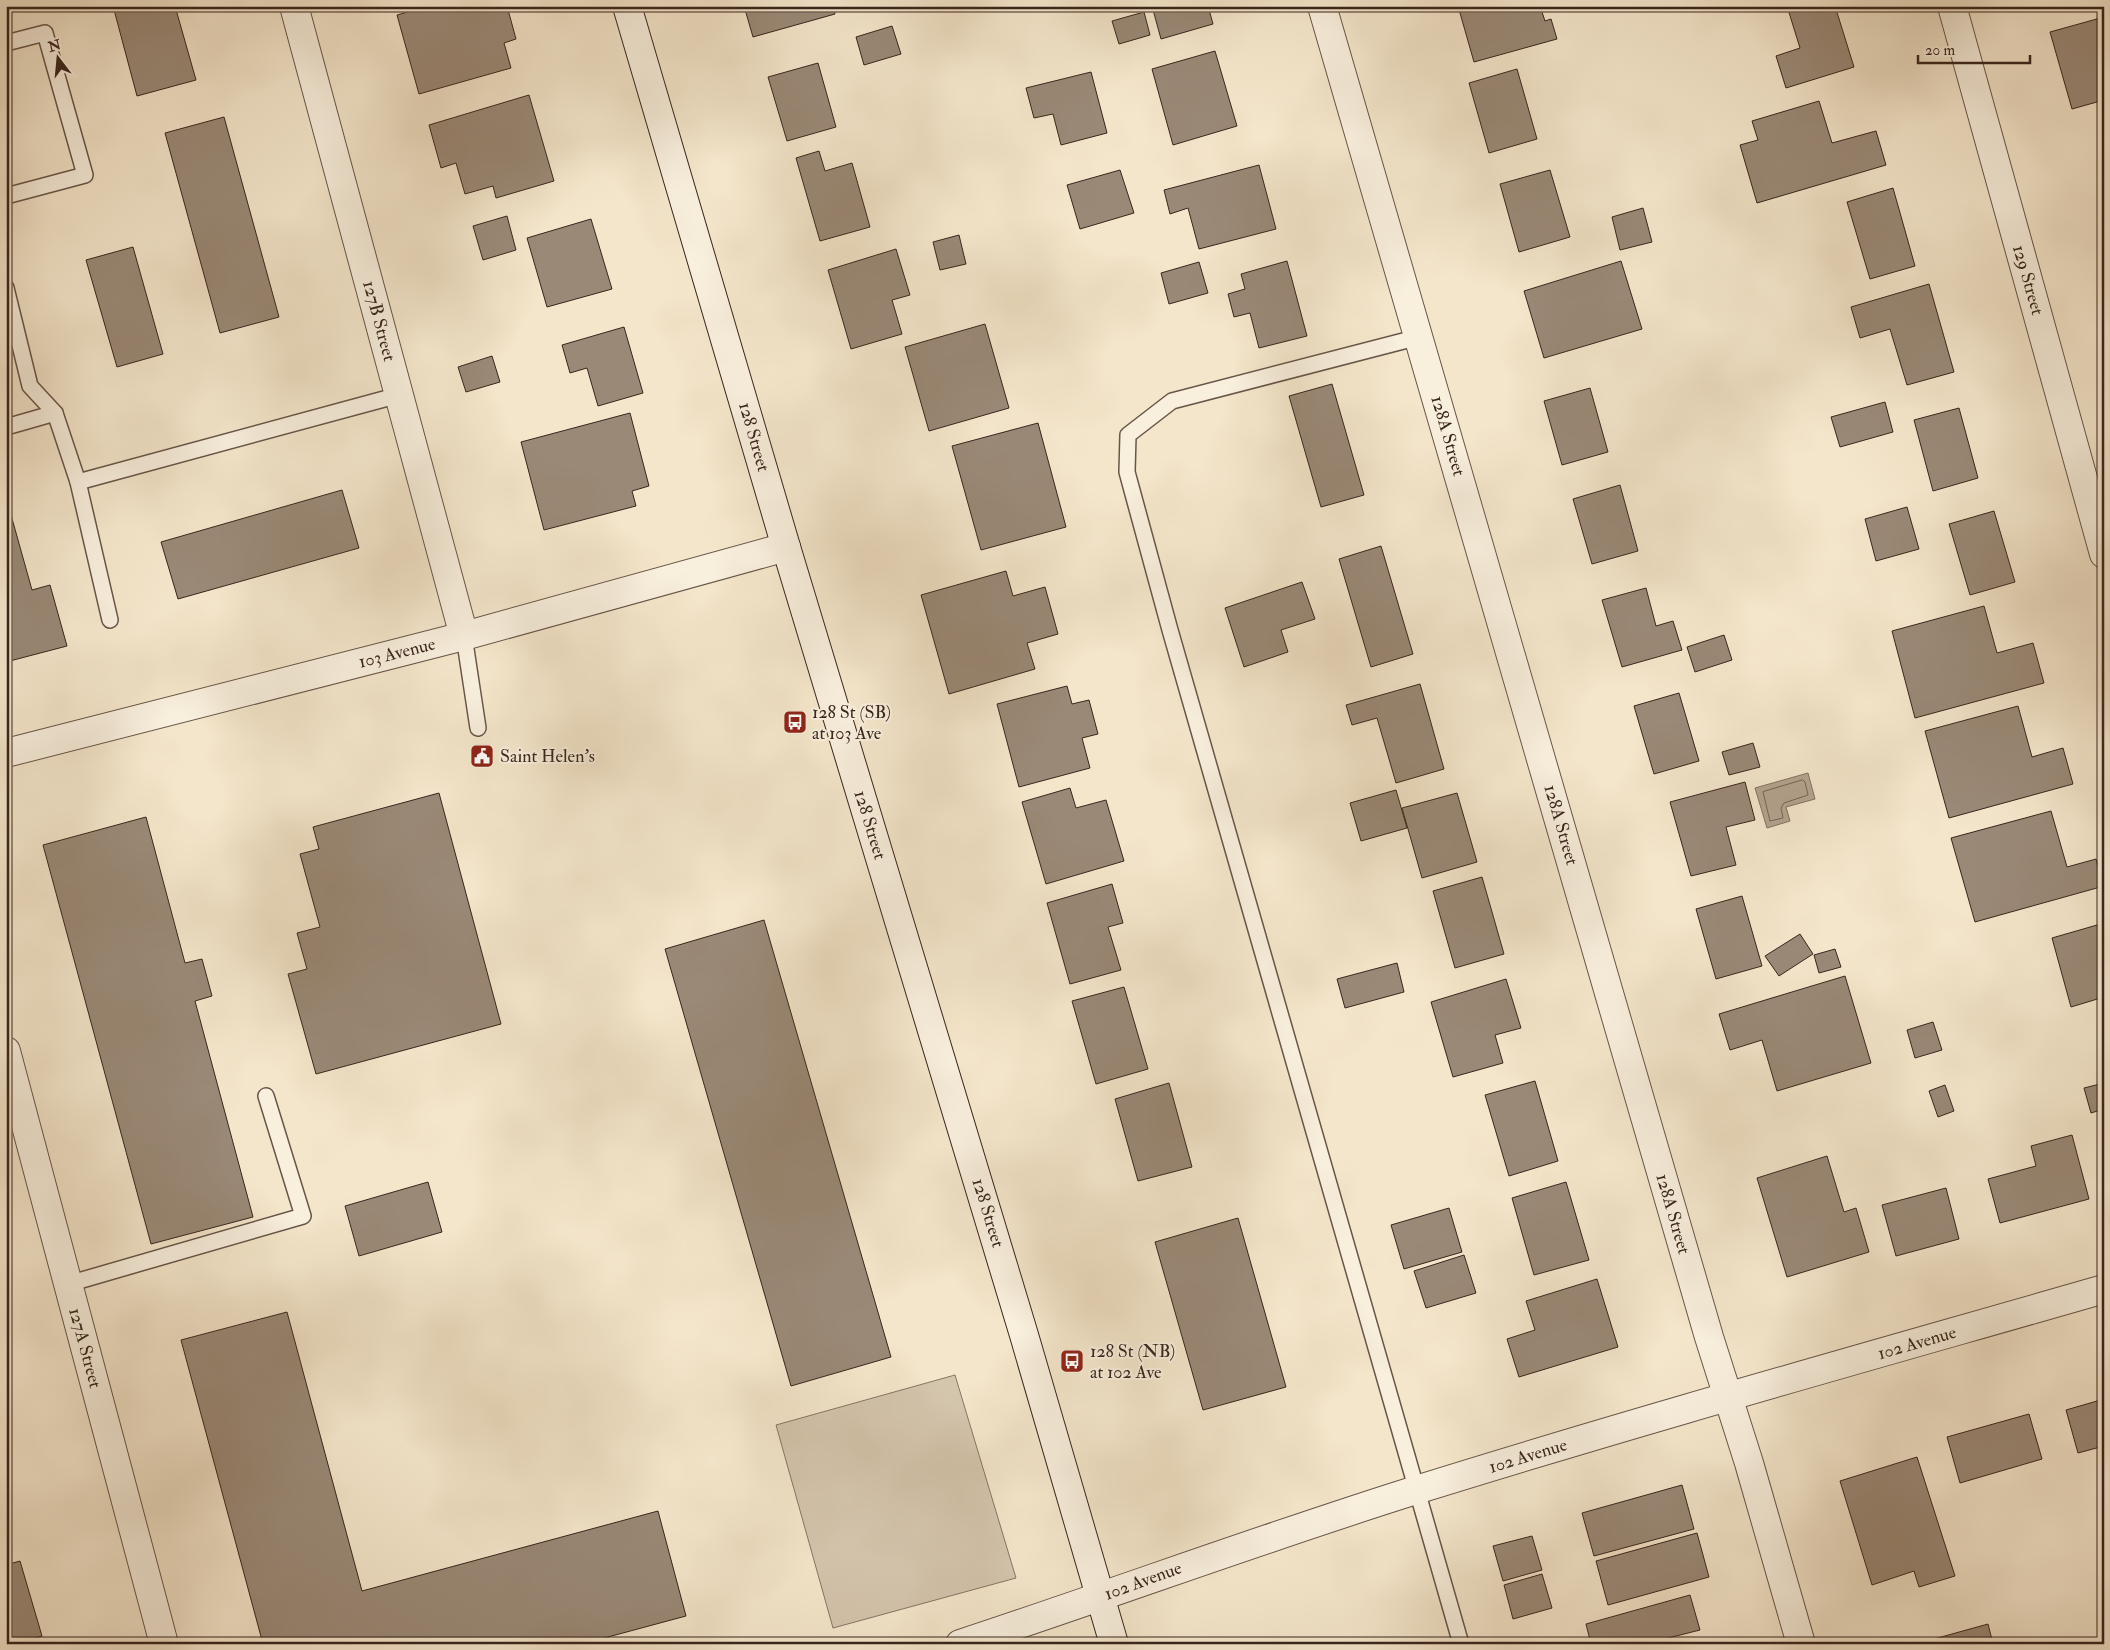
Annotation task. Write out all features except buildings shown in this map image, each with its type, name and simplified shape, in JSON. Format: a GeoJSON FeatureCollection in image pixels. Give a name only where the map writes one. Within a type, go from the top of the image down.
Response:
{"type":"FeatureCollection","features":[{"type":"Feature","properties":{"kind":"street","name":"127B Street"},"geometry":{"type":"LineString","coordinates":[[294,6],[464,636]]}},
{"type":"Feature","properties":{"kind":"street","name":"128 Street"},"geometry":{"type":"LineString","coordinates":[[627,6],[786,547],[1022,1326],[1114,1644]]}},
{"type":"Feature","properties":{"kind":"street","name":"128A Street"},"geometry":{"type":"LineString","coordinates":[[1322,6],[1801,1644]]}},
{"type":"Feature","properties":{"kind":"street","name":"129 Street"},"geometry":{"type":"LineString","coordinates":[[1952,6],[2104,554]]}},
{"type":"Feature","properties":{"kind":"street","name":"103 Avenue"},"geometry":{"type":"LineString","coordinates":[[6,753],[464,636],[786,547]]}},
{"type":"Feature","properties":{"kind":"street","name":"127A Street"},"geometry":{"type":"LineString","coordinates":[[6,1051],[164,1644]]}},
{"type":"Feature","properties":{"kind":"street","name":"102 Avenue"},"geometry":{"type":"LineString","coordinates":[[960,1644],[1222,1554],[1417,1490],[1728,1397],[2104,1289]]}},
{"type":"Feature","properties":{"kind":"lane"},"geometry":{"type":"LineString","coordinates":[[6,43],[45,33],[85,175],[6,196]]}},
{"type":"Feature","properties":{"kind":"lane"},"geometry":{"type":"LineString","coordinates":[[6,288],[30,386],[55,413],[78,482],[110,620]]}},
{"type":"Feature","properties":{"kind":"lane"},"geometry":{"type":"LineString","coordinates":[[1419,337],[1172,401],[1128,435],[1127,472],[1170,630],[1461,1644]]}},
{"type":"Feature","properties":{"kind":"lane"},"geometry":{"type":"LineString","coordinates":[[78,482],[399,395]]}},
{"type":"Feature","properties":{"kind":"lane"},"geometry":{"type":"LineString","coordinates":[[6,427],[55,413]]}},
{"type":"Feature","properties":{"kind":"lane"},"geometry":{"type":"LineString","coordinates":[[464,636],[478,728]]}},
{"type":"Feature","properties":{"kind":"lane"},"geometry":{"type":"LineString","coordinates":[[68,1284],[303,1216],[266,1096]]}},
{"type":"Feature","properties":{"kind":"shaded area"},"geometry":{"type":"Polygon","coordinates":[[[955,1375],[1016,1578],[833,1628],[776,1425],[955,1375]]]}},
{"type":"Feature","properties":{"kind":"water"},"geometry":{"type":"Polygon","coordinates":[[[1808,773],[1815,799],[1786,807],[1790,821],[1767,828],[1755,788],[1808,773]]]}},
{"type":"Feature","properties":{"kind":"place","name":"128 St (SB) at 103 Ave"},"geometry":{"type":"Point","coordinates":[795,722]}},
{"type":"Feature","properties":{"kind":"place","name":"Saint Helen's"},"geometry":{"type":"Point","coordinates":[482,756]}},
{"type":"Feature","properties":{"kind":"place","name":"128 St (NB) at 102 Ave"},"geometry":{"type":"Point","coordinates":[1072,1361]}}]}
